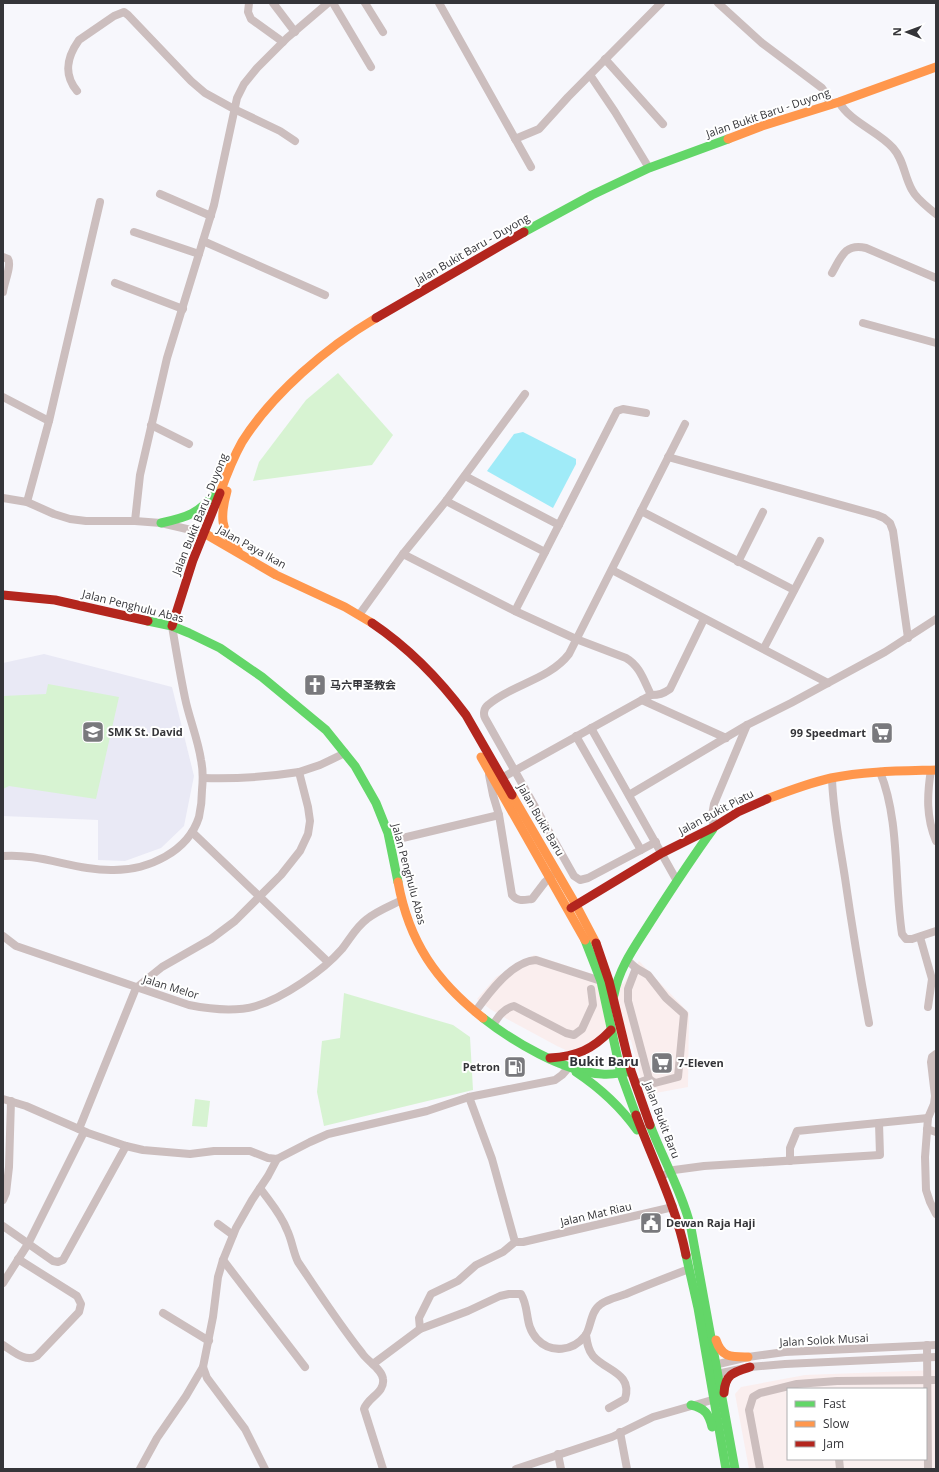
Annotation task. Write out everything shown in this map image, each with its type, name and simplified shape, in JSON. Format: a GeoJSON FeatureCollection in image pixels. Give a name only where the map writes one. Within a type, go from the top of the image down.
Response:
{"type":"FeatureCollection","features":[{"type":"Feature","properties":{"kind":"main road","name":"Jalan Bukit Baru - Duyong"},"geometry":{"type":"LineString","coordinates":[[172,626],[193,560],[223,484],[242,443],[262,414],[297,377],[339,343],[366,324],[557,214],[592,195],[649,168],[762,126],[839,102],[936,67]]}},
{"type":"Feature","properties":{"kind":"main road"},"geometry":{"type":"LineString","coordinates":[[242,443],[222,508],[221,519],[227,536],[245,558]]}},
{"type":"Feature","properties":{"kind":"main road"},"geometry":{"type":"LineString","coordinates":[[161,523],[186,518],[197,513],[223,484]]}},
{"type":"Feature","properties":{"kind":"main road","name":"Jalan Paya Ikan"},"geometry":{"type":"LineString","coordinates":[[204,533],[245,558],[359,615],[384,631],[421,664],[451,694],[466,715],[499,780]]}},
{"type":"Feature","properties":{"kind":"main road","name":"Jalan Penghulu Abas"},"geometry":{"type":"LineString","coordinates":[[3,595],[55,600],[172,626],[219,646],[259,674],[323,727],[354,765],[378,805],[390,841],[402,900],[415,939],[431,968],[451,991],[493,1026],[523,1044],[569,1067],[596,1074],[621,1074],[631,1071]]}},
{"type":"Feature","properties":{"kind":"main road","name":"Jalan Paya Ikan"},"geometry":{"type":"LineString","coordinates":[[421,664],[461,720],[488,769],[499,780]]}},
{"type":"Feature","properties":{"kind":"main road","name":"Jalan Bukit Piatu"},"geometry":{"type":"LineString","coordinates":[[572,907],[662,853],[714,827],[738,812],[794,789],[832,778],[880,772],[933,770]]}},
{"type":"Feature","properties":{"kind":"main road","name":"Jalan Bukit Baru"},"geometry":{"type":"LineString","coordinates":[[499,780],[572,907],[599,949],[635,1084],[658,1147],[686,1209],[712,1338],[712,1370]]}},
{"type":"Feature","properties":{"kind":"main road"},"geometry":{"type":"LineString","coordinates":[[613,999],[614,989],[627,960],[677,881],[714,827]]}},
{"type":"Feature","properties":{"kind":"main road","name":"Jalan Bukit Baru"},"geometry":{"type":"LineString","coordinates":[[572,907],[601,981],[621,1074],[651,1155],[673,1207],[684,1244],[712,1370],[726,1469]]}},
{"type":"Feature","properties":{"kind":"main road"},"geometry":{"type":"LineString","coordinates":[[549,1058],[579,1054],[596,1044],[611,1030]]}},
{"type":"Feature","properties":{"kind":"main road"},"geometry":{"type":"LineString","coordinates":[[569,1067],[596,1086],[615,1103],[630,1120],[651,1155]]}},
{"type":"Feature","properties":{"kind":"main road"},"geometry":{"type":"LineString","coordinates":[[696,1254],[708,1294],[718,1349],[726,1356],[748,1357]]}},
{"type":"Feature","properties":{"kind":"main road"},"geometry":{"type":"LineString","coordinates":[[736,1469],[724,1385],[727,1377],[733,1373],[750,1367]]}},
{"type":"Feature","properties":{"kind":"main road","name":"Jalan Bukit Baru"},"geometry":{"type":"LineString","coordinates":[[717,1399],[736,1469]]}},
{"type":"Feature","properties":{"kind":"main road"},"geometry":{"type":"LineString","coordinates":[[691,1405],[700,1406],[706,1411],[710,1418],[721,1469]]}},
{"type":"Feature","properties":{"kind":"street"},"geometry":{"type":"LineString","coordinates":[[249,3],[248,12],[251,19],[284,42]]}},
{"type":"Feature","properties":{"kind":"street"},"geometry":{"type":"LineString","coordinates":[[273,3],[295,32]]}},
{"type":"Feature","properties":{"kind":"street"},"geometry":{"type":"LineString","coordinates":[[135,520],[140,475],[167,358],[211,216],[237,98],[244,84],[257,68],[328,3]]}},
{"type":"Feature","properties":{"kind":"street"},"geometry":{"type":"LineString","coordinates":[[334,3],[371,67]]}},
{"type":"Feature","properties":{"kind":"street"},"geometry":{"type":"LineString","coordinates":[[365,3],[383,32]]}},
{"type":"Feature","properties":{"kind":"street"},"geometry":{"type":"LineString","coordinates":[[439,3],[530,167]]}},
{"type":"Feature","properties":{"kind":"street"},"geometry":{"type":"LineString","coordinates":[[515,139],[539,129],[568,97],[661,3]]}},
{"type":"Feature","properties":{"kind":"street"},"geometry":{"type":"LineString","coordinates":[[718,3],[762,43],[822,88],[827,94],[830,105]]}},
{"type":"Feature","properties":{"kind":"street"},"geometry":{"type":"LineString","coordinates":[[77,91],[70,81],[68,69],[69,61],[75,46],[79,40],[119,13],[124,12],[191,81],[205,93],[234,110],[280,131],[296,141]]}},
{"type":"Feature","properties":{"kind":"street"},"geometry":{"type":"LineString","coordinates":[[605,59],[663,124]]}},
{"type":"Feature","properties":{"kind":"street"},"geometry":{"type":"LineString","coordinates":[[590,75],[615,112],[649,168]]}},
{"type":"Feature","properties":{"kind":"street"},"geometry":{"type":"LineString","coordinates":[[839,102],[846,111],[886,140],[894,149],[900,157],[912,190],[917,197],[936,214]]}},
{"type":"Feature","properties":{"kind":"street"},"geometry":{"type":"LineString","coordinates":[[160,194],[211,216]]}},
{"type":"Feature","properties":{"kind":"street"},"geometry":{"type":"LineString","coordinates":[[27,502],[49,421],[100,202]]}},
{"type":"Feature","properties":{"kind":"street"},"geometry":{"type":"LineString","coordinates":[[134,232],[199,254]]}},
{"type":"Feature","properties":{"kind":"street"},"geometry":{"type":"LineString","coordinates":[[203,241],[326,295]]}},
{"type":"Feature","properties":{"kind":"street"},"geometry":{"type":"LineString","coordinates":[[832,273],[846,250],[859,246],[936,278]]}},
{"type":"Feature","properties":{"kind":"street"},"geometry":{"type":"LineString","coordinates":[[3,256],[8,259],[10,264],[3,292]]}},
{"type":"Feature","properties":{"kind":"street"},"geometry":{"type":"LineString","coordinates":[[115,283],[182,309]]}},
{"type":"Feature","properties":{"kind":"street"},"geometry":{"type":"LineString","coordinates":[[863,323],[936,343]]}},
{"type":"Feature","properties":{"kind":"street"},"geometry":{"type":"LineString","coordinates":[[359,615],[403,554],[446,501],[525,394]]}},
{"type":"Feature","properties":{"kind":"street"},"geometry":{"type":"LineString","coordinates":[[3,397],[49,421]]}},
{"type":"Feature","properties":{"kind":"street"},"geometry":{"type":"LineString","coordinates":[[515,611],[617,411],[623,409],[646,413]]}},
{"type":"Feature","properties":{"kind":"street"},"geometry":{"type":"LineString","coordinates":[[656,842],[588,878],[580,880],[574,876],[485,718],[484,713],[487,705],[509,691],[563,662],[569,654],[685,424]]}},
{"type":"Feature","properties":{"kind":"street"},"geometry":{"type":"LineString","coordinates":[[152,425],[189,444]]}},
{"type":"Feature","properties":{"kind":"street"},"geometry":{"type":"LineString","coordinates":[[668,457],[877,514],[884,518],[890,523],[893,532],[908,638]]}},
{"type":"Feature","properties":{"kind":"street"},"geometry":{"type":"LineString","coordinates":[[465,476],[559,525]]}},
{"type":"Feature","properties":{"kind":"street","name":"Jalan Paya Ikan"},"geometry":{"type":"LineString","coordinates":[[3,498],[27,502],[54,514],[70,519],[86,521],[135,520],[161,523],[204,533]]}},
{"type":"Feature","properties":{"kind":"street"},"geometry":{"type":"LineString","coordinates":[[446,501],[545,552]]}},
{"type":"Feature","properties":{"kind":"street"},"geometry":{"type":"LineString","coordinates":[[641,511],[794,590]]}},
{"type":"Feature","properties":{"kind":"street"},"geometry":{"type":"LineString","coordinates":[[738,562],[762,512]]}},
{"type":"Feature","properties":{"kind":"street"},"geometry":{"type":"LineString","coordinates":[[764,648],[820,541]]}},
{"type":"Feature","properties":{"kind":"street"},"geometry":{"type":"LineString","coordinates":[[403,554],[515,611],[576,639],[626,658],[633,662],[637,667],[651,695]]}},
{"type":"Feature","properties":{"kind":"street"},"geometry":{"type":"LineString","coordinates":[[612,570],[704,619],[764,648],[828,683]]}},
{"type":"Feature","properties":{"kind":"street"},"geometry":{"type":"LineString","coordinates":[[499,780],[651,695],[658,695],[670,689],[704,619]]}},
{"type":"Feature","properties":{"kind":"street"},"geometry":{"type":"LineString","coordinates":[[629,795],[747,725],[828,683],[908,638],[936,619]]}},
{"type":"Feature","properties":{"kind":"street"},"geometry":{"type":"LineString","coordinates":[[3,856],[31,856],[99,870],[130,869],[144,866],[168,855],[180,846],[192,832],[199,818],[203,778],[201,760],[185,699],[172,626]]}},
{"type":"Feature","properties":{"kind":"street"},"geometry":{"type":"LineString","coordinates":[[642,700],[726,738]]}},
{"type":"Feature","properties":{"kind":"street"},"geometry":{"type":"LineString","coordinates":[[714,827],[712,816],[714,804],[747,725]]}},
{"type":"Feature","properties":{"kind":"street"},"geometry":{"type":"LineString","coordinates":[[591,728],[677,881]]}},
{"type":"Feature","properties":{"kind":"street"},"geometry":{"type":"LineString","coordinates":[[576,736],[641,850]]}},
{"type":"Feature","properties":{"kind":"street"},"geometry":{"type":"LineString","coordinates":[[203,778],[246,778],[299,772],[320,765],[344,753]]}},
{"type":"Feature","properties":{"kind":"street"},"geometry":{"type":"LineString","coordinates":[[488,769],[492,795],[498,815],[512,895],[515,899],[520,901],[532,899],[553,874]]}},
{"type":"Feature","properties":{"kind":"street"},"geometry":{"type":"LineString","coordinates":[[933,770],[928,793],[928,812],[931,829],[936,841]]}},
{"type":"Feature","properties":{"kind":"street"},"geometry":{"type":"LineString","coordinates":[[3,1283],[28,1244],[82,1130],[136,988],[162,967],[211,939],[235,921],[281,875],[300,851],[308,834],[310,821],[299,772]]}},
{"type":"Feature","properties":{"kind":"street"},"geometry":{"type":"LineString","coordinates":[[880,772],[890,805],[902,934],[908,939],[920,937],[936,931]]}},
{"type":"Feature","properties":{"kind":"street"},"geometry":{"type":"LineString","coordinates":[[832,778],[832,796],[836,823],[857,960],[869,1023]]}},
{"type":"Feature","properties":{"kind":"street"},"geometry":{"type":"LineString","coordinates":[[390,841],[498,815]]}},
{"type":"Feature","properties":{"kind":"street"},"geometry":{"type":"LineString","coordinates":[[192,832],[328,962]]}},
{"type":"Feature","properties":{"kind":"street","name":"Jalan Melor"},"geometry":{"type":"LineString","coordinates":[[3,936],[16,946],[189,1005],[204,1008],[240,1009],[256,1006],[292,988],[314,974],[342,950],[357,928],[367,918],[402,900]]}},
{"type":"Feature","properties":{"kind":"street"},"geometry":{"type":"LineString","coordinates":[[920,937],[932,979],[928,1007]]}},
{"type":"Feature","properties":{"kind":"street"},"geometry":{"type":"LineString","coordinates":[[475,1012],[491,990],[501,980],[521,964],[529,960],[536,960],[601,981]]}},
{"type":"Feature","properties":{"kind":"street"},"geometry":{"type":"LineString","coordinates":[[627,960],[636,968],[648,975],[666,998],[684,1014],[678,1077],[655,1083],[648,1079],[628,1001],[628,989],[636,968]]}},
{"type":"Feature","properties":{"kind":"street"},"geometry":{"type":"LineString","coordinates":[[493,1026],[499,1015],[509,1007],[514,1006],[566,1033],[574,1035],[582,1029],[593,1005],[591,989]]}},
{"type":"Feature","properties":{"kind":"street"},"geometry":{"type":"LineString","coordinates":[[936,1054],[932,1057],[931,1062],[935,1096],[934,1104],[928,1118],[926,1157],[926,1190],[936,1214]]}},
{"type":"Feature","properties":{"kind":"street"},"geometry":{"type":"LineString","coordinates":[[3,1200],[6,1193],[9,1167],[7,1100],[26,1106],[82,1130],[126,1146],[161,1152],[183,1153],[250,1151],[268,1158],[277,1159],[328,1134],[427,1111],[469,1097],[555,1080],[569,1067]]}},
{"type":"Feature","properties":{"kind":"street"},"geometry":{"type":"LineString","coordinates":[[635,1084],[648,1079]]}},
{"type":"Feature","properties":{"kind":"street"},"geometry":{"type":"LineString","coordinates":[[420,1329],[419,1318],[431,1294],[458,1281],[476,1264],[503,1252],[519,1242],[492,1159],[469,1097]]}},
{"type":"Feature","properties":{"kind":"street"},"geometry":{"type":"LineString","coordinates":[[790,1161],[790,1148],[797,1131],[928,1118]]}},
{"type":"Feature","properties":{"kind":"street"},"geometry":{"type":"LineString","coordinates":[[660,1177],[670,1172],[704,1166],[880,1155],[879,1123]]}},
{"type":"Feature","properties":{"kind":"street"},"geometry":{"type":"LineString","coordinates":[[927,1129],[936,1132]]}},
{"type":"Feature","properties":{"kind":"street"},"geometry":{"type":"LineString","coordinates":[[3,1226],[53,1261],[58,1262],[63,1260],[126,1146]]}},
{"type":"Feature","properties":{"kind":"street"},"geometry":{"type":"LineString","coordinates":[[265,1469],[244,1429],[207,1378],[204,1367],[213,1317],[218,1276],[223,1260],[233,1235],[277,1159]]}},
{"type":"Feature","properties":{"kind":"street"},"geometry":{"type":"LineString","coordinates":[[260,1188],[282,1219],[288,1231],[293,1253],[298,1262],[363,1355],[373,1364],[383,1378],[379,1393],[366,1403],[364,1409],[383,1469]]}},
{"type":"Feature","properties":{"kind":"street","name":"Jalan Mat Riau"},"geometry":{"type":"LineString","coordinates":[[519,1242],[673,1207]]}},
{"type":"Feature","properties":{"kind":"street"},"geometry":{"type":"LineString","coordinates":[[218,1224],[233,1235]]}},
{"type":"Feature","properties":{"kind":"street"},"geometry":{"type":"LineString","coordinates":[[3,1345],[25,1358],[32,1359],[37,1356],[79,1312],[81,1304],[77,1296],[18,1260]]}},
{"type":"Feature","properties":{"kind":"street"},"geometry":{"type":"LineString","coordinates":[[223,1260],[305,1367]]}},
{"type":"Feature","properties":{"kind":"street"},"geometry":{"type":"LineString","coordinates":[[609,1408],[626,1399],[627,1394],[626,1384],[622,1377],[594,1356],[588,1347],[586,1335],[590,1320],[599,1304],[689,1269]]}},
{"type":"Feature","properties":{"kind":"street"},"geometry":{"type":"LineString","coordinates":[[373,1364],[420,1329],[468,1311],[500,1296],[521,1294],[524,1299],[530,1330],[538,1340],[548,1347],[556,1350],[566,1349],[576,1344],[586,1335]]}},
{"type":"Feature","properties":{"kind":"street"},"geometry":{"type":"LineString","coordinates":[[163,1313],[208,1341]]}},
{"type":"Feature","properties":{"kind":"street"},"geometry":{"type":"LineString","coordinates":[[927,1345],[927,1358],[932,1380],[928,1469]]}},
{"type":"Feature","properties":{"kind":"street","name":"Jalan Solok Musai"},"geometry":{"type":"LineString","coordinates":[[712,1370],[748,1357],[785,1352],[936,1345]]}},
{"type":"Feature","properties":{"kind":"street","name":"Jalan Solok Musai"},"geometry":{"type":"LineString","coordinates":[[712,1370],[804,1362],[936,1357]]}},
{"type":"Feature","properties":{"kind":"street"},"geometry":{"type":"LineString","coordinates":[[140,1469],[157,1438],[204,1367]]}},
{"type":"Feature","properties":{"kind":"street"},"geometry":{"type":"LineString","coordinates":[[760,1469],[749,1410],[753,1398],[760,1393],[796,1384],[837,1385],[932,1380]]}},
{"type":"Feature","properties":{"kind":"street"},"geometry":{"type":"LineString","coordinates":[[516,1469],[612,1436],[653,1417],[691,1405],[717,1399]]}},
{"type":"Feature","properties":{"kind":"street"},"geometry":{"type":"LineString","coordinates":[[620,1432],[628,1469]]}},
{"type":"Feature","properties":{"kind":"street"},"geometry":{"type":"LineString","coordinates":[[558,1454],[561,1469]]}},
{"type":"Feature","properties":{"kind":"shaded area","name":"SMK St. David"},"geometry":{"type":"Polygon","coordinates":[[[44,654],[172,687],[194,776],[184,826],[161,848],[125,861],[98,860],[98,820],[3,816],[3,663],[44,654]]]}},
{"type":"Feature","properties":{"kind":"shaded area"},"geometry":{"type":"Polygon","coordinates":[[[534,955],[623,984],[639,961],[689,1013],[688,1087],[645,1095],[631,1040],[604,1038],[579,1056],[507,1019],[477,999],[496,977],[534,955]]]}},
{"type":"Feature","properties":{"kind":"shaded area"},"geometry":{"type":"Polygon","coordinates":[[[936,1370],[936,1469],[749,1469],[735,1394],[741,1387],[805,1375],[936,1370]]]}},
{"type":"Feature","properties":{"kind":"green space"},"geometry":{"type":"Polygon","coordinates":[[[338,373],[393,435],[372,465],[253,481],[259,462],[306,400],[338,373]]]}},
{"type":"Feature","properties":{"kind":"green space"},"geometry":{"type":"Polygon","coordinates":[[[48,684],[119,697],[96,799],[9,786],[3,789],[3,696],[46,694],[48,684]]]}},
{"type":"Feature","properties":{"kind":"green space"},"geometry":{"type":"Polygon","coordinates":[[[344,993],[453,1025],[470,1037],[473,1090],[324,1126],[317,1092],[322,1041],[340,1038],[344,993]]]}},
{"type":"Feature","properties":{"kind":"green space"},"geometry":{"type":"Polygon","coordinates":[[[195,1099],[210,1101],[207,1127],[192,1126],[195,1099]]]}},
{"type":"Feature","properties":{"kind":"water"},"geometry":{"type":"Polygon","coordinates":[[[523,432],[576,459],[576,464],[553,508],[487,471],[514,434],[523,432]]]}},
{"type":"Feature","properties":{"kind":"traffic: fast"},"geometry":{"type":"LineString","coordinates":[[524,232],[592,195],[649,168],[728,139]]}},
{"type":"Feature","properties":{"kind":"traffic: fast"},"geometry":{"type":"LineString","coordinates":[[161,523],[192,514],[204,505],[216,492]]}},
{"type":"Feature","properties":{"kind":"traffic: fast"},"geometry":{"type":"LineString","coordinates":[[148,621],[172,626],[220,648],[262,677],[326,730],[355,766],[376,803],[388,833],[398,882]]}},
{"type":"Feature","properties":{"kind":"traffic: fast"},"geometry":{"type":"LineString","coordinates":[[614,995],[620,975],[634,948],[681,875],[713,829]]}},
{"type":"Feature","properties":{"kind":"traffic: fast"},"geometry":{"type":"LineString","coordinates":[[585,940],[601,981],[621,1074],[636,1115]]}},
{"type":"Feature","properties":{"kind":"traffic: fast"},"geometry":{"type":"LineString","coordinates":[[483,1018],[523,1045],[539,1054],[571,1068],[602,1074],[627,1072]]}},
{"type":"Feature","properties":{"kind":"traffic: fast"},"geometry":{"type":"LineString","coordinates":[[576,1072],[609,1098],[624,1113],[637,1130]]}},
{"type":"Feature","properties":{"kind":"traffic: fast"},"geometry":{"type":"LineString","coordinates":[[650,1125],[678,1189],[691,1228],[735,1469]]}},
{"type":"Feature","properties":{"kind":"traffic: fast"},"geometry":{"type":"LineString","coordinates":[[686,1255],[698,1308],[726,1469]]}},
{"type":"Feature","properties":{"kind":"traffic: fast"},"geometry":{"type":"LineString","coordinates":[[691,1405],[706,1412],[712,1427]]}},
{"type":"Feature","properties":{"kind":"traffic: slow"},"geometry":{"type":"LineString","coordinates":[[728,139],[762,126],[839,102],[936,67]]}},
{"type":"Feature","properties":{"kind":"traffic: slow"},"geometry":{"type":"LineString","coordinates":[[220,493],[242,442],[254,424],[269,406],[320,357],[376,318]]}},
{"type":"Feature","properties":{"kind":"traffic: slow"},"geometry":{"type":"LineString","coordinates":[[227,491],[223,508],[223,522],[228,536],[238,550]]}},
{"type":"Feature","properties":{"kind":"traffic: slow"},"geometry":{"type":"LineString","coordinates":[[204,533],[276,575],[345,607],[372,623]]}},
{"type":"Feature","properties":{"kind":"traffic: slow"},"geometry":{"type":"LineString","coordinates":[[481,757],[585,940]]}},
{"type":"Feature","properties":{"kind":"traffic: slow"},"geometry":{"type":"LineString","coordinates":[[767,799],[831,778],[883,772],[936,770]]}},
{"type":"Feature","properties":{"kind":"traffic: slow"},"geometry":{"type":"LineString","coordinates":[[512,795],[576,905],[596,943]]}},
{"type":"Feature","properties":{"kind":"traffic: slow"},"geometry":{"type":"LineString","coordinates":[[398,882],[409,923],[417,942],[427,959],[451,990],[483,1018]]}},
{"type":"Feature","properties":{"kind":"traffic: slow"},"geometry":{"type":"LineString","coordinates":[[716,1340],[718,1346],[724,1353],[737,1357],[748,1357]]}},
{"type":"Feature","properties":{"kind":"traffic: jam"},"geometry":{"type":"LineString","coordinates":[[376,318],[524,232]]}},
{"type":"Feature","properties":{"kind":"traffic: jam"},"geometry":{"type":"LineString","coordinates":[[172,626],[193,560],[220,493]]}},
{"type":"Feature","properties":{"kind":"traffic: jam"},"geometry":{"type":"LineString","coordinates":[[3,595],[55,600],[148,621]]}},
{"type":"Feature","properties":{"kind":"traffic: jam"},"geometry":{"type":"LineString","coordinates":[[372,623],[399,643],[446,689],[466,715],[512,795]]}},
{"type":"Feature","properties":{"kind":"traffic: jam"},"geometry":{"type":"LineString","coordinates":[[571,908],[662,853],[714,827],[738,812],[767,799]]}},
{"type":"Feature","properties":{"kind":"traffic: jam"},"geometry":{"type":"LineString","coordinates":[[596,943],[609,981],[631,1071],[650,1125]]}},
{"type":"Feature","properties":{"kind":"traffic: jam"},"geometry":{"type":"LineString","coordinates":[[550,1058],[568,1056],[584,1051],[597,1043],[611,1030]]}},
{"type":"Feature","properties":{"kind":"traffic: jam"},"geometry":{"type":"LineString","coordinates":[[636,1115],[670,1201],[682,1237],[686,1255]]}},
{"type":"Feature","properties":{"kind":"traffic: jam"},"geometry":{"type":"LineString","coordinates":[[724,1393],[728,1378],[735,1372],[750,1367]]}},
{"type":"Feature","properties":{"kind":"place","name":"马六甲圣教会"},"geometry":{"type":"Point","coordinates":[315,685]}},
{"type":"Feature","properties":{"kind":"place","name":"SMK St. David"},"geometry":{"type":"Point","coordinates":[93,732]}},
{"type":"Feature","properties":{"kind":"place","name":"99 Speedmart"},"geometry":{"type":"Point","coordinates":[882,733]}},
{"type":"Feature","properties":{"kind":"place","name":"7-Eleven"},"geometry":{"type":"Point","coordinates":[662,1063]}},
{"type":"Feature","properties":{"kind":"place","name":"Petron"},"geometry":{"type":"Point","coordinates":[515,1067]}},
{"type":"Feature","properties":{"kind":"place","name":"Dewan Raja Haji"},"geometry":{"type":"Point","coordinates":[651,1223]}},
{"type":"Feature","properties":{"kind":"district","name":"Bukit Baru"},"geometry":{"type":"Point","coordinates":[604,1061]}}]}
